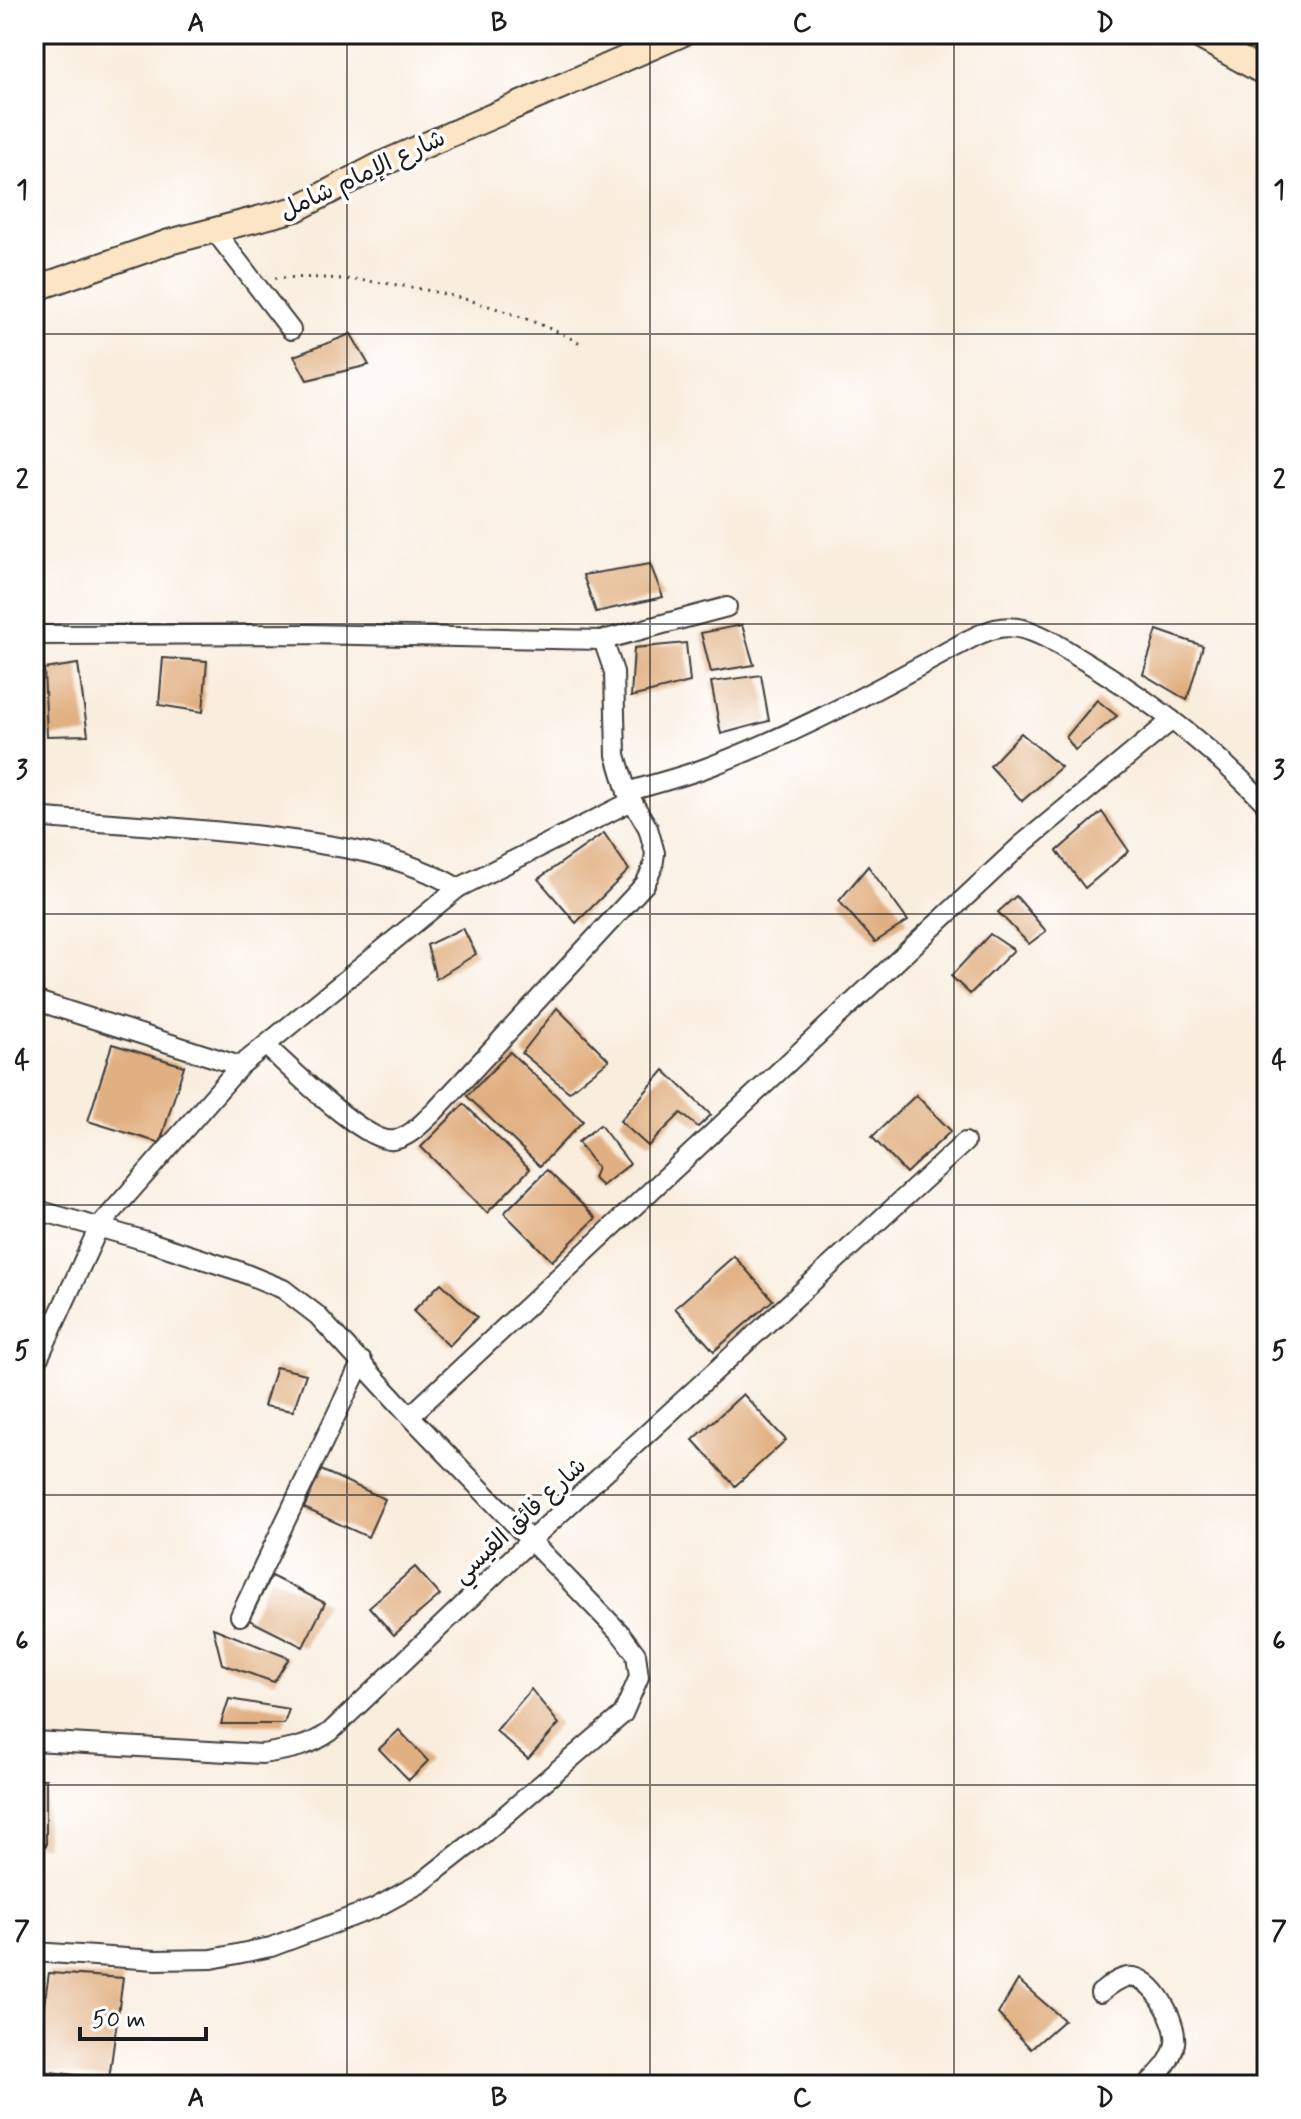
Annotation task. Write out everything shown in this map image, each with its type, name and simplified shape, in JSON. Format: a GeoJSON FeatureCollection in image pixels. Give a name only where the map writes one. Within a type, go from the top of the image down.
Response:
{"type":"FeatureCollection","features":[{"type":"Feature","properties":{"kind":"street","name":"شارع الإمام شامل"},"geometry":{"type":"LineString","coordinates":[[34,289],[146,249],[296,209],[384,163],[682,34]]}},
{"type":"Feature","properties":{"kind":"street"},"geometry":{"type":"LineString","coordinates":[[1195,34],[1267,74]]}},
{"type":"Feature","properties":{"kind":"street"},"geometry":{"type":"LineString","coordinates":[[213,229],[291,330]]}},
{"type":"Feature","properties":{"kind":"street"},"geometry":{"type":"LineString","coordinates":[[34,635],[307,634],[603,640],[727,607]]}},
{"type":"Feature","properties":{"kind":"street"},"geometry":{"type":"LineString","coordinates":[[34,1368],[99,1227],[240,1066],[458,888],[630,797],[713,766],[818,720],[992,628],[1022,629],[1038,635],[1113,677],[1208,747],[1267,805]]}},
{"type":"Feature","properties":{"kind":"street"},"geometry":{"type":"LineString","coordinates":[[266,1046],[352,1122],[370,1135],[394,1140],[415,1130],[645,884],[655,853],[648,828],[630,797],[616,755],[614,672],[603,640]]}},
{"type":"Feature","properties":{"kind":"street"},"geometry":{"type":"LineString","coordinates":[[410,1416],[1020,846],[1172,720]]}},
{"type":"Feature","properties":{"kind":"street"},"geometry":{"type":"LineString","coordinates":[[34,817],[233,832],[334,845],[401,861],[458,888]]}},
{"type":"Feature","properties":{"kind":"street"},"geometry":{"type":"LineString","coordinates":[[34,1000],[240,1066]]}},
{"type":"Feature","properties":{"kind":"street","name":"شارع فائق القيسي"},"geometry":{"type":"LineString","coordinates":[[34,1741],[262,1754],[316,1742],[965,1142]]}},
{"type":"Feature","properties":{"kind":"street"},"geometry":{"type":"LineString","coordinates":[[34,1209],[224,1266],[283,1289],[317,1315],[621,1634],[636,1654],[639,1677],[623,1714],[421,1883],[375,1908],[271,1947],[212,1959],[34,1952]]}},
{"type":"Feature","properties":{"kind":"street"},"geometry":{"type":"LineString","coordinates":[[240,1616],[362,1361]]}},
{"type":"Feature","properties":{"kind":"street"},"geometry":{"type":"LineString","coordinates":[[1100,1993],[1119,1980],[1135,1978],[1151,1986],[1164,2005],[1175,2029],[1175,2041],[1166,2067],[1147,2085]]}},
{"type":"Feature","properties":{"kind":"path"},"geometry":{"type":"LineString","coordinates":[[253,279],[327,276],[378,282],[470,300],[546,325],[584,345]]}},
{"type":"Feature","properties":{"kind":"building"},"geometry":{"type":"Polygon","coordinates":[[[351,334],[369,365],[307,380],[294,356],[351,334]]]}},
{"type":"Feature","properties":{"kind":"building"},"geometry":{"type":"Polygon","coordinates":[[[650,564],[663,597],[596,612],[583,575],[650,564]]]}},
{"type":"Feature","properties":{"kind":"building"},"geometry":{"type":"Polygon","coordinates":[[[742,625],[754,665],[711,672],[701,633],[742,625]]]}},
{"type":"Feature","properties":{"kind":"building"},"geometry":{"type":"Polygon","coordinates":[[[1157,630],[1203,646],[1187,700],[1143,674],[1157,630]]]}},
{"type":"Feature","properties":{"kind":"building"},"geometry":{"type":"Polygon","coordinates":[[[686,643],[690,682],[631,697],[634,648],[686,643]]]}},
{"type":"Feature","properties":{"kind":"building"},"geometry":{"type":"Polygon","coordinates":[[[163,658],[207,661],[203,712],[159,705],[163,658]]]}},
{"type":"Feature","properties":{"kind":"building"},"geometry":{"type":"Polygon","coordinates":[[[78,664],[88,735],[47,736],[44,669],[78,664]]]}},
{"type":"Feature","properties":{"kind":"building"},"geometry":{"type":"Polygon","coordinates":[[[761,675],[769,721],[721,734],[711,682],[761,675]]]}},
{"type":"Feature","properties":{"kind":"building"},"geometry":{"type":"Polygon","coordinates":[[[1097,700],[1117,716],[1075,750],[1066,737],[1097,700]]]}},
{"type":"Feature","properties":{"kind":"building"},"geometry":{"type":"Polygon","coordinates":[[[1021,733],[1061,767],[1022,801],[990,766],[1021,733]]]}},
{"type":"Feature","properties":{"kind":"building"},"geometry":{"type":"Polygon","coordinates":[[[1102,812],[1129,851],[1085,888],[1057,851],[1102,812]]]}},
{"type":"Feature","properties":{"kind":"building"},"geometry":{"type":"Polygon","coordinates":[[[604,833],[629,870],[576,923],[538,879],[604,833]]]}},
{"type":"Feature","properties":{"kind":"building"},"geometry":{"type":"Polygon","coordinates":[[[868,866],[908,921],[875,942],[839,901],[868,866]]]}},
{"type":"Feature","properties":{"kind":"building"},"geometry":{"type":"Polygon","coordinates":[[[1016,896],[1046,931],[1029,944],[998,912],[1016,896]]]}},
{"type":"Feature","properties":{"kind":"building"},"geometry":{"type":"Polygon","coordinates":[[[463,928],[476,954],[436,979],[427,945],[463,928]]]}},
{"type":"Feature","properties":{"kind":"building"},"geometry":{"type":"Polygon","coordinates":[[[990,934],[1014,950],[970,994],[951,976],[990,934]]]}},
{"type":"Feature","properties":{"kind":"building"},"geometry":{"type":"Polygon","coordinates":[[[557,1008],[609,1060],[569,1092],[522,1053],[557,1008]]]}},
{"type":"Feature","properties":{"kind":"building"},"geometry":{"type":"Polygon","coordinates":[[[112,1044],[184,1066],[160,1143],[88,1121],[112,1044]]]}},
{"type":"Feature","properties":{"kind":"building"},"geometry":{"type":"Polygon","coordinates":[[[510,1052],[583,1121],[540,1166],[467,1096],[510,1052]]]}},
{"type":"Feature","properties":{"kind":"building"},"geometry":{"type":"Polygon","coordinates":[[[664,1070],[711,1115],[698,1127],[681,1113],[648,1146],[620,1121],[664,1070]]]}},
{"type":"Feature","properties":{"kind":"building"},"geometry":{"type":"Polygon","coordinates":[[[916,1095],[951,1131],[906,1173],[872,1137],[916,1095]]]}},
{"type":"Feature","properties":{"kind":"building"},"geometry":{"type":"Polygon","coordinates":[[[464,1104],[530,1169],[487,1213],[421,1147],[464,1104]]]}},
{"type":"Feature","properties":{"kind":"building"},"geometry":{"type":"Polygon","coordinates":[[[600,1125],[630,1164],[602,1186],[593,1178],[597,1168],[578,1142],[600,1125]]]}},
{"type":"Feature","properties":{"kind":"building"},"geometry":{"type":"Polygon","coordinates":[[[547,1170],[596,1218],[552,1261],[504,1213],[547,1170]]]}},
{"type":"Feature","properties":{"kind":"building"},"geometry":{"type":"Polygon","coordinates":[[[734,1256],[773,1300],[714,1351],[675,1308],[734,1256]]]}},
{"type":"Feature","properties":{"kind":"building"},"geometry":{"type":"Polygon","coordinates":[[[441,1283],[477,1317],[449,1346],[413,1311],[441,1283]]]}},
{"type":"Feature","properties":{"kind":"building"},"geometry":{"type":"Polygon","coordinates":[[[276,1367],[306,1374],[293,1411],[264,1406],[276,1367]]]}},
{"type":"Feature","properties":{"kind":"building"},"geometry":{"type":"Polygon","coordinates":[[[743,1394],[786,1440],[735,1486],[693,1440],[743,1394]]]}},
{"type":"Feature","properties":{"kind":"building"},"geometry":{"type":"Polygon","coordinates":[[[321,1470],[385,1499],[368,1537],[304,1508],[321,1470]]]}},
{"type":"Feature","properties":{"kind":"building"},"geometry":{"type":"Polygon","coordinates":[[[415,1567],[440,1595],[394,1635],[369,1607],[415,1567]]]}},
{"type":"Feature","properties":{"kind":"building"},"geometry":{"type":"Polygon","coordinates":[[[271,1576],[325,1603],[303,1647],[249,1620],[271,1576]]]}},
{"type":"Feature","properties":{"kind":"building"},"geometry":{"type":"Polygon","coordinates":[[[213,1628],[289,1658],[274,1682],[222,1664],[213,1628]]]}},
{"type":"Feature","properties":{"kind":"building"},"geometry":{"type":"Polygon","coordinates":[[[531,1689],[559,1724],[528,1759],[496,1731],[531,1689]]]}},
{"type":"Feature","properties":{"kind":"building"},"geometry":{"type":"Polygon","coordinates":[[[229,1699],[289,1709],[284,1724],[221,1724],[229,1699]]]}},
{"type":"Feature","properties":{"kind":"building"},"geometry":{"type":"Polygon","coordinates":[[[399,1730],[428,1761],[409,1780],[379,1749],[399,1730]]]}},
{"type":"Feature","properties":{"kind":"building"},"geometry":{"type":"Polygon","coordinates":[[[34,1779],[46,1779],[46,1846],[34,1846],[34,1779]]]}},
{"type":"Feature","properties":{"kind":"building"},"geometry":{"type":"Polygon","coordinates":[[[49,1973],[123,1978],[109,2079],[34,2070],[49,1973]]]}},
{"type":"Feature","properties":{"kind":"building"},"geometry":{"type":"Polygon","coordinates":[[[1018,1980],[1064,2020],[1031,2049],[998,2014],[1018,1980]]]}}]}
